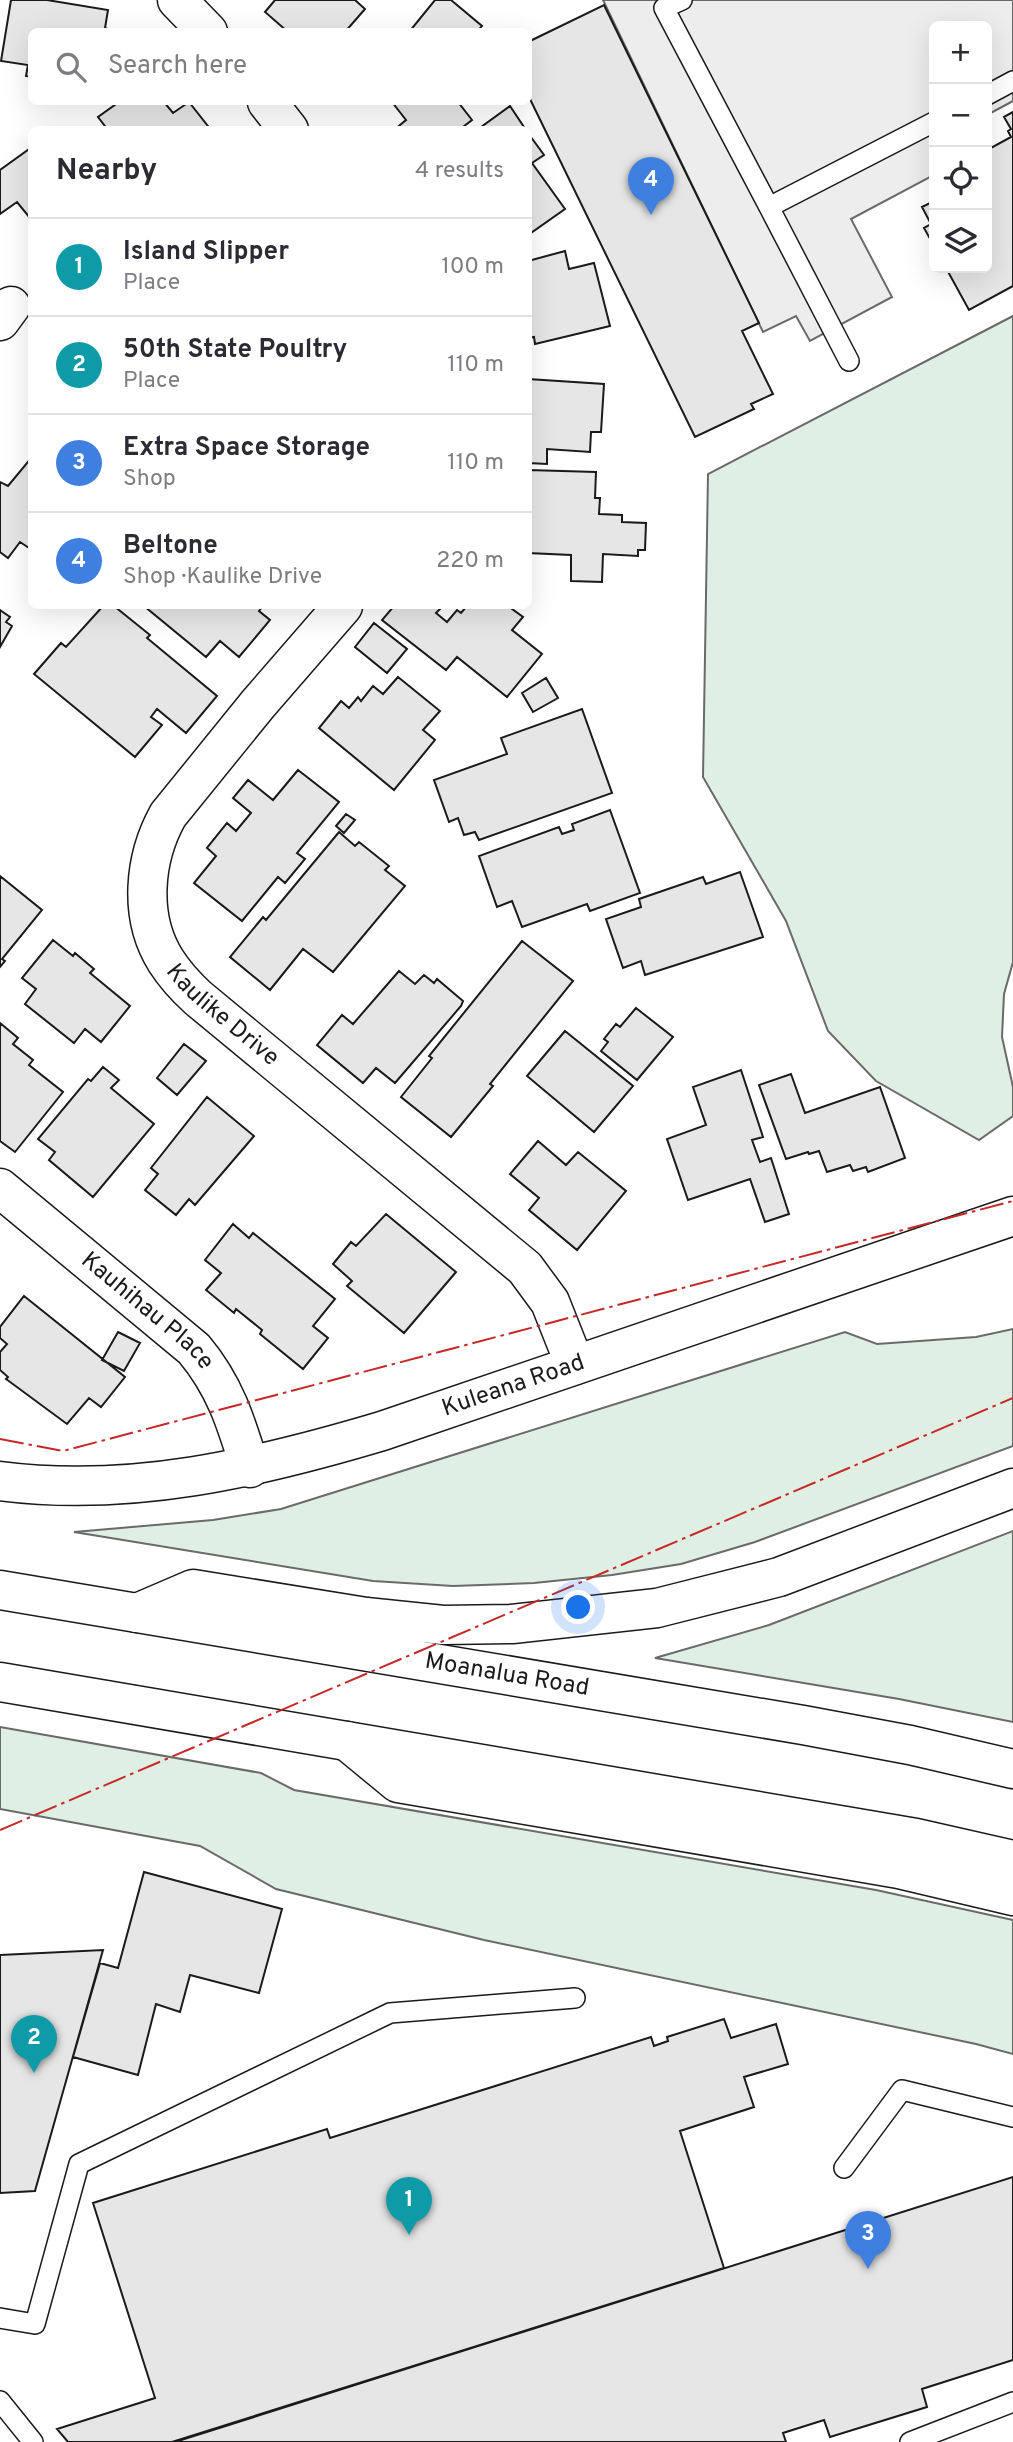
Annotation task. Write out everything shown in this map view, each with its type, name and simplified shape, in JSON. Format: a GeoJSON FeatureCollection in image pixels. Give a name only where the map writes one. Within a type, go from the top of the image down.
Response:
{"type":"FeatureCollection","features":[{"type":"Feature","properties":{"kind":"main road"},"geometry":{"type":"LineString","coordinates":[[177,0],[204,28]]}},
{"type":"Feature","properties":{"kind":"main road"},"geometry":{"type":"LineString","coordinates":[[269,105],[286,126]]}},
{"type":"Feature","properties":{"kind":"main road","name":"Kaulike Drive"},"geometry":{"type":"LineString","coordinates":[[340,609],[168,815],[158,834],[148,872],[148,901],[157,944],[166,961],[198,998],[525,1268],[550,1302],[575,1365]]}},
{"type":"Feature","properties":{"kind":"main road","name":"Kauhihau Place"},"geometry":{"type":"LineString","coordinates":[[0,1188],[194,1349],[212,1370],[224,1393],[250,1468]]}},
{"type":"Feature","properties":{"kind":"main road","name":"Kuleana Road"},"geometry":{"type":"LineString","coordinates":[[0,1481],[101,1485],[187,1478],[250,1468],[382,1431],[1013,1216]]}},
{"type":"Feature","properties":{"kind":"main road"},"geometry":{"type":"LineString","coordinates":[[137,1613],[192,1589],[366,1617],[443,1625],[512,1624],[657,1608],[779,1577],[1013,1488]]}},
{"type":"Feature","properties":{"kind":"main road","name":"Moanalua Road"},"geometry":{"type":"LineString","coordinates":[[0,1590],[790,1723],[910,1745],[1013,1769]]}},
{"type":"Feature","properties":{"kind":"main road"},"geometry":{"type":"LineString","coordinates":[[0,1682],[916,1838],[1013,1860]]}},
{"type":"Feature","properties":{"kind":"main road"},"geometry":{"type":"LineString","coordinates":[[347,1741],[398,1783],[899,1869],[1013,1896]]}},
{"type":"Feature","properties":{"kind":"lane"},"geometry":{"type":"LineString","coordinates":[[682,0],[664,8],[849,362]]}},
{"type":"Feature","properties":{"kind":"lane"},"geometry":{"type":"LineString","coordinates":[[992,92],[1013,81]]}},
{"type":"Feature","properties":{"kind":"lane"},"geometry":{"type":"LineString","coordinates":[[769,207],[929,125]]}},
{"type":"Feature","properties":{"kind":"lane"},"geometry":{"type":"LineString","coordinates":[[0,2318],[35,2324],[79,2164],[390,2013],[575,1998]]}},
{"type":"Feature","properties":{"kind":"lane"},"geometry":{"type":"LineString","coordinates":[[844,2168],[902,2090],[1013,2117]]}},
{"type":"Feature","properties":{"kind":"lane"},"geometry":{"type":"LineString","coordinates":[[0,2401],[33,2442]]}},
{"type":"Feature","properties":{"kind":"lane"},"geometry":{"type":"LineString","coordinates":[[910,2442],[1013,2402]]}},
{"type":"Feature","properties":{"kind":"green space"},"geometry":{"type":"Polygon","coordinates":[[[1013,316],[1013,962],[1004,994],[1002,1037],[1013,1087],[1013,1116],[979,1140],[876,1081],[828,1031],[786,921],[703,777],[708,474],[1013,316]]]}},
{"type":"Feature","properties":{"kind":"green space"},"geometry":{"type":"Polygon","coordinates":[[[1013,1329],[1013,1446],[755,1542],[681,1564],[534,1583],[453,1586],[373,1581],[74,1532],[213,1520],[281,1509],[845,1332],[877,1344],[976,1337],[1013,1329]]]}},
{"type":"Feature","properties":{"kind":"green space"},"geometry":{"type":"Polygon","coordinates":[[[1013,1531],[1013,1722],[899,1699],[655,1658],[769,1625],[1013,1531]]]}},
{"type":"Feature","properties":{"kind":"green space"},"geometry":{"type":"Polygon","coordinates":[[[0,1727],[261,1773],[294,1790],[876,1890],[1013,1920],[1013,2054],[484,1940],[276,1889],[200,1846],[0,1809],[0,1727]]]}},
{"type":"Feature","properties":{"kind":"shaded area"},"geometry":{"type":"Polygon","coordinates":[[[603,0],[1013,0],[1013,101],[992,112],[992,21],[929,21],[929,178],[851,219],[892,297],[810,341],[796,316],[763,332],[603,0]]]}},
{"type":"Feature","properties":{"kind":"building"},"geometry":{"type":"Polygon","coordinates":[[[11,0],[47,0],[108,10],[105,28],[28,28],[28,65],[1,61],[11,0]]]}},
{"type":"Feature","properties":{"kind":"building"},"geometry":{"type":"Polygon","coordinates":[[[275,0],[355,0],[365,9],[348,28],[283,28],[265,12],[275,0]]]}},
{"type":"Feature","properties":{"kind":"building"},"geometry":{"type":"Polygon","coordinates":[[[435,0],[451,0],[482,26],[480,28],[412,28],[435,0]]]}},
{"type":"Feature","properties":{"kind":"building"},"geometry":{"type":"Polygon","coordinates":[[[604,5],[759,323],[742,331],[773,394],[751,404],[754,409],[695,437],[532,103],[532,40],[604,5]]]}},
{"type":"Feature","properties":{"kind":"building"},"geometry":{"type":"Polygon","coordinates":[[[115,105],[166,105],[173,113],[185,105],[191,105],[208,126],[105,126],[98,117],[115,105]]]}},
{"type":"Feature","properties":{"kind":"building"},"geometry":{"type":"Polygon","coordinates":[[[394,105],[460,105],[472,120],[464,126],[399,126],[406,120],[394,105]]]}},
{"type":"Feature","properties":{"kind":"building"},"geometry":{"type":"Polygon","coordinates":[[[510,106],[523,126],[482,126],[510,106]]]}},
{"type":"Feature","properties":{"kind":"building"},"geometry":{"type":"Polygon","coordinates":[[[1013,112],[1013,286],[969,310],[949,273],[992,273],[992,147],[1011,137],[1008,131],[1011,129],[1004,117],[1013,112]]]}},
{"type":"Feature","properties":{"kind":"building"},"geometry":{"type":"Polygon","coordinates":[[[532,138],[544,155],[532,163],[532,138]]]}},
{"type":"Feature","properties":{"kind":"building"},"geometry":{"type":"Polygon","coordinates":[[[28,150],[28,216],[17,202],[0,214],[0,170],[28,150]]]}},
{"type":"Feature","properties":{"kind":"building"},"geometry":{"type":"Polygon","coordinates":[[[532,163],[565,209],[532,232],[532,163]]]}},
{"type":"Feature","properties":{"kind":"building"},"geometry":{"type":"Polygon","coordinates":[[[929,204],[929,220],[922,207],[929,204]]]}},
{"type":"Feature","properties":{"kind":"building"},"geometry":{"type":"Polygon","coordinates":[[[565,251],[569,269],[594,263],[610,326],[535,344],[532,337],[532,260],[565,251]]]}},
{"type":"Feature","properties":{"kind":"building"},"geometry":{"type":"Polygon","coordinates":[[[532,379],[604,384],[601,432],[591,432],[590,452],[547,449],[547,464],[532,463],[532,379]]]}},
{"type":"Feature","properties":{"kind":"building"},"geometry":{"type":"Polygon","coordinates":[[[28,462],[28,547],[20,542],[8,558],[0,552],[0,482],[8,486],[28,462]]]}},
{"type":"Feature","properties":{"kind":"building"},"geometry":{"type":"Polygon","coordinates":[[[532,470],[596,472],[595,498],[600,498],[599,514],[622,515],[622,522],[646,523],[645,550],[638,550],[638,556],[603,554],[602,582],[571,581],[571,555],[532,553],[532,470]]]}},
{"type":"Feature","properties":{"kind":"building"},"geometry":{"type":"Polygon","coordinates":[[[100,609],[118,609],[150,635],[147,638],[217,696],[186,733],[157,709],[151,717],[162,725],[135,757],[34,674],[61,643],[66,647],[100,609]]]}},
{"type":"Feature","properties":{"kind":"building"},"geometry":{"type":"Polygon","coordinates":[[[148,609],[261,609],[259,611],[270,620],[239,657],[220,641],[206,657],[148,609]]]}},
{"type":"Feature","properties":{"kind":"building"},"geometry":{"type":"Polygon","coordinates":[[[391,609],[440,609],[436,613],[447,622],[457,610],[461,613],[464,609],[512,609],[523,617],[512,630],[542,654],[507,697],[457,657],[446,670],[382,620],[391,609]]]}},
{"type":"Feature","properties":{"kind":"building"},"geometry":{"type":"Polygon","coordinates":[[[0,610],[10,617],[6,622],[12,626],[0,647],[0,610]]]}},
{"type":"Feature","properties":{"kind":"building"},"geometry":{"type":"Polygon","coordinates":[[[374,623],[407,649],[387,673],[355,647],[374,623]]]}},
{"type":"Feature","properties":{"kind":"building"},"geometry":{"type":"Polygon","coordinates":[[[398,677],[440,711],[423,730],[435,740],[394,790],[319,728],[341,701],[349,708],[358,697],[361,701],[373,686],[383,694],[398,677]]]}},
{"type":"Feature","properties":{"kind":"building"},"geometry":{"type":"Polygon","coordinates":[[[546,678],[558,698],[533,712],[522,693],[546,678]]]}},
{"type":"Feature","properties":{"kind":"building"},"geometry":{"type":"Polygon","coordinates":[[[582,709],[612,793],[479,840],[475,832],[464,835],[458,818],[449,822],[434,780],[507,754],[501,738],[582,709]]]}},
{"type":"Feature","properties":{"kind":"building"},"geometry":{"type":"Polygon","coordinates":[[[298,770],[339,802],[297,853],[305,859],[285,883],[278,877],[242,921],[194,883],[216,856],[207,848],[227,823],[236,831],[251,813],[233,798],[248,780],[273,800],[298,770]]]}},
{"type":"Feature","properties":{"kind":"building"},"geometry":{"type":"Polygon","coordinates":[[[610,810],[640,893],[590,911],[587,904],[522,927],[512,901],[497,907],[479,856],[559,827],[562,834],[574,830],[572,824],[610,810]]]}},
{"type":"Feature","properties":{"kind":"building"},"geometry":{"type":"Polygon","coordinates":[[[346,814],[355,820],[344,833],[336,826],[346,814]]]}},
{"type":"Feature","properties":{"kind":"building"},"geometry":{"type":"Polygon","coordinates":[[[339,832],[355,846],[359,842],[389,866],[385,870],[405,886],[333,972],[303,949],[270,990],[230,957],[263,917],[266,920],[339,832]]]}},
{"type":"Feature","properties":{"kind":"building"},"geometry":{"type":"Polygon","coordinates":[[[740,872],[763,937],[645,975],[641,961],[623,968],[606,919],[641,907],[639,899],[703,877],[706,884],[740,872]]]}},
{"type":"Feature","properties":{"kind":"building"},"geometry":{"type":"Polygon","coordinates":[[[0,876],[42,910],[2,959],[5,961],[0,967],[0,876]]]}},
{"type":"Feature","properties":{"kind":"building"},"geometry":{"type":"Polygon","coordinates":[[[53,940],[94,969],[90,973],[130,1006],[101,1042],[85,1029],[74,1043],[25,1004],[36,989],[22,978],[53,940]]]}},
{"type":"Feature","properties":{"kind":"building"},"geometry":{"type":"Polygon","coordinates":[[[522,941],[573,981],[451,1137],[401,1097],[432,1058],[429,1056],[522,941]]]}},
{"type":"Feature","properties":{"kind":"building"},"geometry":{"type":"Polygon","coordinates":[[[399,971],[415,984],[424,975],[434,983],[437,979],[463,1001],[395,1083],[376,1068],[363,1083],[317,1045],[342,1015],[353,1024],[399,971]]]}},
{"type":"Feature","properties":{"kind":"building"},"geometry":{"type":"Polygon","coordinates":[[[636,1008],[673,1037],[637,1080],[601,1051],[608,1042],[604,1039],[616,1024],[620,1027],[636,1008]]]}},
{"type":"Feature","properties":{"kind":"building"},"geometry":{"type":"Polygon","coordinates":[[[0,1023],[18,1038],[13,1044],[33,1060],[29,1065],[63,1092],[15,1152],[0,1141],[0,1023]]]}},
{"type":"Feature","properties":{"kind":"building"},"geometry":{"type":"Polygon","coordinates":[[[565,1031],[633,1086],[594,1132],[527,1076],[565,1031]]]}},
{"type":"Feature","properties":{"kind":"building"},"geometry":{"type":"Polygon","coordinates":[[[184,1044],[206,1061],[177,1095],[157,1078],[184,1044]]]}},
{"type":"Feature","properties":{"kind":"building"},"geometry":{"type":"Polygon","coordinates":[[[103,1067],[119,1080],[111,1088],[154,1124],[93,1197],[49,1160],[55,1152],[38,1139],[88,1079],[91,1081],[103,1067]]]}},
{"type":"Feature","properties":{"kind":"building"},"geometry":{"type":"Polygon","coordinates":[[[741,1070],[763,1137],[752,1140],[760,1162],[771,1158],[789,1214],[765,1222],[750,1179],[688,1200],[667,1139],[706,1125],[693,1087],[741,1070]]]}},
{"type":"Feature","properties":{"kind":"building"},"geometry":{"type":"Polygon","coordinates":[[[791,1074],[805,1113],[880,1087],[905,1158],[868,1172],[866,1167],[853,1171],[850,1165],[827,1172],[819,1151],[786,1159],[759,1085],[791,1074]]]}},
{"type":"Feature","properties":{"kind":"building"},"geometry":{"type":"Polygon","coordinates":[[[207,1097],[254,1136],[195,1205],[189,1199],[176,1215],[145,1190],[158,1174],[151,1168],[207,1097]]]}},
{"type":"Feature","properties":{"kind":"building"},"geometry":{"type":"Polygon","coordinates":[[[538,1141],[566,1165],[578,1152],[626,1191],[577,1250],[529,1210],[539,1198],[510,1174],[538,1141]]]}},
{"type":"Feature","properties":{"kind":"building"},"geometry":{"type":"Polygon","coordinates":[[[386,1214],[456,1272],[404,1333],[347,1286],[352,1281],[333,1264],[351,1242],[356,1246],[386,1214]]]}},
{"type":"Feature","properties":{"kind":"building"},"geometry":{"type":"Polygon","coordinates":[[[233,1224],[249,1238],[253,1233],[335,1299],[313,1326],[328,1338],[303,1369],[260,1334],[262,1330],[236,1309],[234,1313],[206,1290],[221,1273],[205,1260],[233,1224]]]}},
{"type":"Feature","properties":{"kind":"building"},"geometry":{"type":"Polygon","coordinates":[[[24,1296],[125,1377],[101,1407],[89,1398],[67,1424],[6,1379],[8,1377],[0,1370],[0,1352],[7,1344],[0,1338],[0,1327],[24,1296]]]}},
{"type":"Feature","properties":{"kind":"building"},"geometry":{"type":"Polygon","coordinates":[[[118,1332],[140,1343],[124,1371],[102,1360],[118,1332]]]}},
{"type":"Feature","properties":{"kind":"building"},"geometry":{"type":"Polygon","coordinates":[[[144,1872],[282,1909],[259,1993],[190,1975],[180,2012],[156,2004],[138,2075],[73,2057],[100,1963],[118,1968],[144,1872]]]}},
{"type":"Feature","properties":{"kind":"building"},"geometry":{"type":"Polygon","coordinates":[[[103,1950],[35,2191],[0,2193],[0,1955],[103,1950]]]}},
{"type":"Feature","properties":{"kind":"building"},"geometry":{"type":"Polygon","coordinates":[[[724,2019],[731,2038],[776,2024],[788,2064],[744,2077],[754,2107],[680,2131],[724,2268],[172,2442],[68,2442],[57,2429],[155,2398],[93,2203],[327,2129],[330,2138],[651,2037],[654,2046],[668,2041],[667,2037],[724,2019]]]}},
{"type":"Feature","properties":{"kind":"building"},"geometry":{"type":"Polygon","coordinates":[[[1013,2177],[1013,2360],[922,2389],[927,2407],[830,2437],[824,2420],[783,2433],[786,2442],[175,2442],[1013,2177]]]}},
{"type":"Feature","properties":{"kind":"power"},"geometry":{"type":"LineString","coordinates":[[0,1439],[63,1451],[1013,1201]]}},
{"type":"Feature","properties":{"kind":"power"},"geometry":{"type":"LineString","coordinates":[[0,1830],[1013,1398]]}},
{"type":"Feature","properties":{"kind":"place","name":"Beltone"},"geometry":{"type":"Point","coordinates":[651,215]}},
{"type":"Feature","properties":{"kind":"place","name":"50th State Poultry"},"geometry":{"type":"Point","coordinates":[34,2073]}},
{"type":"Feature","properties":{"kind":"place","name":"Island Slipper"},"geometry":{"type":"Point","coordinates":[409,2235]}},
{"type":"Feature","properties":{"kind":"place","name":"Extra Space Storage"},"geometry":{"type":"Point","coordinates":[868,2269]}}]}
